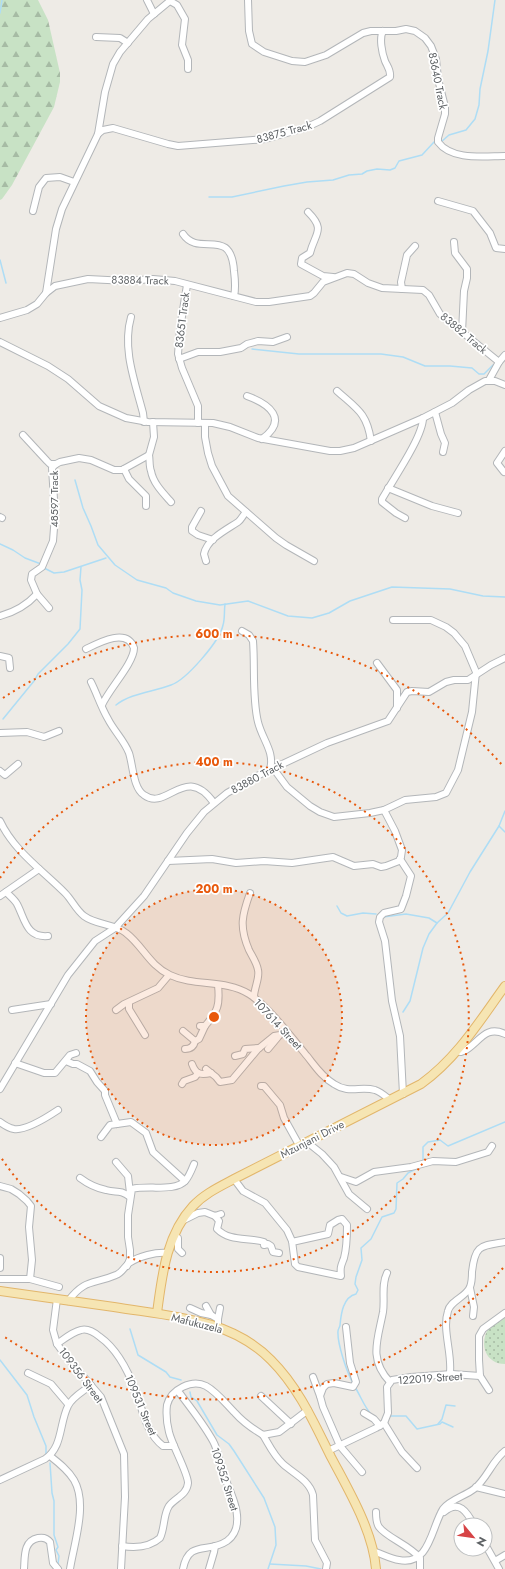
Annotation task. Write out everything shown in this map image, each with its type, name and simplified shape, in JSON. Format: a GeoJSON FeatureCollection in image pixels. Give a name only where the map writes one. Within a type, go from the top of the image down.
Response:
{"type":"FeatureCollection","features":[{"type":"Feature","properties":{"kind":"main road","name":"Mzunjani Drive"},"geometry":{"type":"LineString","coordinates":[[157,1314],[167,1253],[182,1221],[193,1206],[234,1179],[421,1084],[441,1068],[457,1051],[505,986]]}},
{"type":"Feature","properties":{"kind":"main road","name":"Mafukuzela"},"geometry":{"type":"LineString","coordinates":[[0,1291],[218,1323],[246,1340],[271,1359],[283,1373],[308,1410],[364,1523],[373,1551],[376,1569]]}},
{"type":"Feature","properties":{"kind":"street"},"geometry":{"type":"LineString","coordinates":[[147,0],[154,14]]}},
{"type":"Feature","properties":{"kind":"street"},"geometry":{"type":"LineString","coordinates":[[0,318],[27,310],[37,304],[46,292],[56,229],[62,209],[98,134],[110,71],[115,59],[154,14],[170,0],[177,5],[185,19],[182,45],[188,60],[188,69]]}},
{"type":"Feature","properties":{"kind":"street","name":"83640 Track"},"geometry":{"type":"LineString","coordinates":[[248,0],[249,31],[252,44],[264,52],[299,62],[312,61],[326,55],[363,33],[372,30],[383,31],[410,29],[426,38],[436,59],[438,79],[445,107],[445,114],[438,138],[440,145],[468,156],[505,156]]}},
{"type":"Feature","properties":{"kind":"street","name":"83875 Track"},"geometry":{"type":"LineString","coordinates":[[98,134],[103,130],[113,128],[178,146],[209,144],[235,140],[256,140],[305,128],[320,122],[390,76],[383,55],[381,35],[383,31]]}},
{"type":"Feature","properties":{"kind":"street"},"geometry":{"type":"LineString","coordinates":[[96,37],[107,36],[120,38],[128,43]]}},
{"type":"Feature","properties":{"kind":"street"},"geometry":{"type":"LineString","coordinates":[[33,211],[39,187],[46,178],[60,177],[74,182]]}},
{"type":"Feature","properties":{"kind":"street"},"geometry":{"type":"LineString","coordinates":[[438,201],[473,211],[490,233],[496,248],[505,249]]}},
{"type":"Feature","properties":{"kind":"street"},"geometry":{"type":"LineString","coordinates":[[308,212],[317,222],[318,233],[310,253],[302,258],[301,264],[323,276],[333,278]]}},
{"type":"Feature","properties":{"kind":"street"},"geometry":{"type":"LineString","coordinates":[[183,234],[195,242],[218,245],[229,250],[233,258],[235,288],[234,296]]}},
{"type":"Feature","properties":{"kind":"street"},"geometry":{"type":"LineString","coordinates":[[454,242],[455,253],[467,269],[467,278],[464,291],[462,332]]}},
{"type":"Feature","properties":{"kind":"street"},"geometry":{"type":"LineString","coordinates":[[402,289],[401,282],[407,255],[415,246]]}},
{"type":"Feature","properties":{"kind":"street","name":"83882 Track"},"geometry":{"type":"LineString","coordinates":[[234,296],[256,302],[269,302],[306,297],[312,294],[323,282],[346,273],[351,273],[368,283],[382,288],[420,290],[426,292],[440,314],[499,362]]}},
{"type":"Feature","properties":{"kind":"street","name":"83884 Track"},"geometry":{"type":"LineString","coordinates":[[46,292],[55,286],[91,279],[127,281],[153,279],[175,281],[234,296]]}},
{"type":"Feature","properties":{"kind":"street","name":"83651 Track"},"geometry":{"type":"LineString","coordinates":[[187,285],[180,329],[178,349],[179,359],[198,406],[212,466],[228,496],[286,545],[314,561]]}},
{"type":"Feature","properties":{"kind":"street"},"geometry":{"type":"LineString","coordinates":[[131,317],[128,332],[129,355],[144,422]]}},
{"type":"Feature","properties":{"kind":"street"},"geometry":{"type":"LineString","coordinates":[[179,359],[198,352],[220,352],[241,348],[247,344],[273,342],[288,337]]}},
{"type":"Feature","properties":{"kind":"street"},"geometry":{"type":"LineString","coordinates":[[0,342],[48,366],[68,379],[99,406],[126,418],[144,422],[201,423],[221,425],[262,439],[340,451],[354,448],[436,412],[452,403],[477,385],[489,380],[505,384]]}},
{"type":"Feature","properties":{"kind":"street"},"geometry":{"type":"LineString","coordinates":[[489,380],[499,362],[505,355]]}},
{"type":"Feature","properties":{"kind":"street"},"geometry":{"type":"LineString","coordinates":[[337,391],[360,411],[367,422],[371,441]]}},
{"type":"Feature","properties":{"kind":"street"},"geometry":{"type":"LineString","coordinates":[[247,396],[266,405],[273,412],[274,427],[269,434],[262,439]]}},
{"type":"Feature","properties":{"kind":"street"},"geometry":{"type":"LineString","coordinates":[[436,412],[441,434],[445,443],[443,452]]}},
{"type":"Feature","properties":{"kind":"street"},"geometry":{"type":"LineString","coordinates":[[405,518],[382,502],[382,499],[416,440],[423,424],[423,418]]}},
{"type":"Feature","properties":{"kind":"street"},"geometry":{"type":"LineString","coordinates":[[153,422],[154,437],[149,455],[152,475],[163,494],[171,502]]}},
{"type":"Feature","properties":{"kind":"street"},"geometry":{"type":"LineString","coordinates":[[23,435],[50,464],[56,464]]}},
{"type":"Feature","properties":{"kind":"street"},"geometry":{"type":"LineString","coordinates":[[504,472],[497,463],[505,451]]}},
{"type":"Feature","properties":{"kind":"street"},"geometry":{"type":"LineString","coordinates":[[146,506],[146,496],[129,479],[124,470],[149,455]]}},
{"type":"Feature","properties":{"kind":"street","name":"48597 Track"},"geometry":{"type":"LineString","coordinates":[[49,608],[37,594],[31,583],[34,572],[41,568],[53,541],[55,515],[52,468],[56,464],[76,458],[85,459],[114,470],[124,470]]}},
{"type":"Feature","properties":{"kind":"street"},"geometry":{"type":"LineString","coordinates":[[388,488],[432,506],[458,514]]}},
{"type":"Feature","properties":{"kind":"street"},"geometry":{"type":"LineString","coordinates":[[201,511],[192,527],[192,531],[198,535],[213,540]]}},
{"type":"Feature","properties":{"kind":"street"},"geometry":{"type":"LineString","coordinates":[[206,561],[204,552],[213,540],[229,526],[238,522],[246,512]]}},
{"type":"Feature","properties":{"kind":"street"},"geometry":{"type":"LineString","coordinates":[[0,616],[15,612],[37,594]]}},
{"type":"Feature","properties":{"kind":"street"},"geometry":{"type":"LineString","coordinates":[[242,631],[251,637],[253,641],[257,716],[259,728],[270,754],[271,769],[290,790],[310,806],[320,812],[340,816],[384,810],[405,800],[436,797],[446,793],[458,770],[472,712],[476,675],[475,668],[465,646],[454,633],[446,627],[431,620],[393,620]]}},
{"type":"Feature","properties":{"kind":"street"},"geometry":{"type":"LineString","coordinates":[[86,649],[102,642],[121,638],[130,641],[134,648],[128,664],[102,705]]}},
{"type":"Feature","properties":{"kind":"street"},"geometry":{"type":"LineString","coordinates":[[0,656],[9,658],[10,668]]}},
{"type":"Feature","properties":{"kind":"street"},"geometry":{"type":"LineString","coordinates":[[476,675],[505,658]]}},
{"type":"Feature","properties":{"kind":"street"},"geometry":{"type":"LineString","coordinates":[[377,663],[397,690],[397,708]]}},
{"type":"Feature","properties":{"kind":"street","name":"83880 Track"},"geometry":{"type":"LineString","coordinates":[[1,1089],[68,975],[95,941],[115,928],[150,889],[187,833],[204,812],[214,803],[236,787],[271,769],[329,742],[384,723],[390,718],[405,694],[409,691],[429,692],[446,682],[454,680],[468,680],[476,675]]}},
{"type":"Feature","properties":{"kind":"street"},"geometry":{"type":"LineString","coordinates":[[91,682],[108,719],[127,747],[136,785],[142,794],[148,798],[154,799],[192,786],[201,789],[214,803]]}},
{"type":"Feature","properties":{"kind":"street"},"geometry":{"type":"LineString","coordinates":[[0,733],[27,732],[44,737],[59,731]]}},
{"type":"Feature","properties":{"kind":"street"},"geometry":{"type":"LineString","coordinates":[[0,771],[6,775],[18,764]]}},
{"type":"Feature","properties":{"kind":"street"},"geometry":{"type":"LineString","coordinates":[[168,861],[212,859],[236,863],[264,861],[292,863],[333,857],[354,866],[373,864],[384,866],[393,864],[400,859],[402,850],[399,840],[384,810]]}},
{"type":"Feature","properties":{"kind":"street","name":"107614 Street"},"geometry":{"type":"LineString","coordinates":[[0,821],[12,840],[39,869],[67,895],[85,916],[124,932],[132,938],[153,964],[169,975],[179,979],[237,988],[254,997],[316,1068],[334,1084],[346,1090],[374,1090],[390,1100]]}},
{"type":"Feature","properties":{"kind":"street"},"geometry":{"type":"LineString","coordinates":[[400,859],[410,872],[411,876],[406,896],[400,908],[384,913],[378,922],[385,941],[393,1009],[400,1036],[403,1094]]}},
{"type":"Feature","properties":{"kind":"street"},"geometry":{"type":"LineString","coordinates":[[0,896],[39,869]]}},
{"type":"Feature","properties":{"kind":"street"},"geometry":{"type":"LineString","coordinates":[[6,892],[16,903],[29,930],[40,937],[48,936]]}},
{"type":"Feature","properties":{"kind":"street"},"geometry":{"type":"LineString","coordinates":[[250,892],[243,915],[242,925],[245,939],[258,968],[258,976],[254,987],[254,997]]}},
{"type":"Feature","properties":{"kind":"street"},"geometry":{"type":"LineString","coordinates":[[116,1010],[158,988],[169,975]]}},
{"type":"Feature","properties":{"kind":"street"},"geometry":{"type":"LineString","coordinates":[[185,1049],[189,1049],[194,1045],[195,1041],[199,1039],[202,1026],[212,1018],[219,1003],[218,985]]}},
{"type":"Feature","properties":{"kind":"street"},"geometry":{"type":"LineString","coordinates":[[129,1002],[129,1009],[145,1035]]}},
{"type":"Feature","properties":{"kind":"street"},"geometry":{"type":"LineString","coordinates":[[12,1010],[50,1004]]}},
{"type":"Feature","properties":{"kind":"street"},"geometry":{"type":"LineString","coordinates":[[268,1049],[284,1030]]}},
{"type":"Feature","properties":{"kind":"street"},"geometry":{"type":"LineString","coordinates":[[183,1031],[195,1041]]}},
{"type":"Feature","properties":{"kind":"street"},"geometry":{"type":"LineString","coordinates":[[457,1051],[466,1050],[489,1032],[496,1031],[505,1034]]}},
{"type":"Feature","properties":{"kind":"street"},"geometry":{"type":"LineString","coordinates":[[206,1069],[220,1082],[232,1080],[259,1048],[274,1036],[280,1035]]}},
{"type":"Feature","properties":{"kind":"street"},"geometry":{"type":"LineString","coordinates":[[236,1056],[242,1054],[245,1049],[259,1048]]}},
{"type":"Feature","properties":{"kind":"street"},"geometry":{"type":"LineString","coordinates":[[15,1063],[48,1074],[56,1073],[70,1055],[76,1053]]}},
{"type":"Feature","properties":{"kind":"street"},"geometry":{"type":"LineString","coordinates":[[66,1061],[77,1064],[90,1071],[105,1091],[105,1095],[117,1124]]}},
{"type":"Feature","properties":{"kind":"street"},"geometry":{"type":"LineString","coordinates":[[192,1064],[201,1075],[211,1073]]}},
{"type":"Feature","properties":{"kind":"street"},"geometry":{"type":"LineString","coordinates":[[182,1084],[184,1081],[195,1077],[198,1073]]}},
{"type":"Feature","properties":{"kind":"street"},"geometry":{"type":"LineString","coordinates":[[261,1086],[264,1086],[280,1106],[284,1118],[303,1143],[328,1160],[341,1177],[349,1194],[367,1209]]}},
{"type":"Feature","properties":{"kind":"street"},"geometry":{"type":"LineString","coordinates":[[0,1122],[18,1130],[42,1120],[58,1110]]}},
{"type":"Feature","properties":{"kind":"street"},"geometry":{"type":"LineString","coordinates":[[101,1137],[110,1125],[132,1122],[142,1129],[150,1141],[153,1152],[185,1181]]}},
{"type":"Feature","properties":{"kind":"street"},"geometry":{"type":"LineString","coordinates":[[341,1177],[356,1182],[374,1172],[411,1167],[433,1161],[456,1162],[488,1152],[492,1146]]}},
{"type":"Feature","properties":{"kind":"street"},"geometry":{"type":"LineString","coordinates":[[116,1162],[128,1176],[130,1197],[128,1222],[130,1250],[127,1266]]}},
{"type":"Feature","properties":{"kind":"street"},"geometry":{"type":"LineString","coordinates":[[130,1197],[132,1189],[136,1188],[166,1188],[182,1184],[194,1164]]}},
{"type":"Feature","properties":{"kind":"street"},"geometry":{"type":"LineString","coordinates":[[80,1178],[93,1186],[107,1191],[121,1191],[130,1197]]}},
{"type":"Feature","properties":{"kind":"street"},"geometry":{"type":"LineString","coordinates":[[234,1179],[243,1191],[265,1203],[287,1230],[292,1242],[295,1264],[298,1267],[341,1276],[340,1265],[344,1258],[348,1225],[342,1219],[330,1225],[328,1234],[292,1242]]}},
{"type":"Feature","properties":{"kind":"street"},"geometry":{"type":"LineString","coordinates":[[0,1186],[12,1189],[28,1201],[31,1206],[28,1227],[32,1260],[30,1279]]}},
{"type":"Feature","properties":{"kind":"street"},"geometry":{"type":"LineString","coordinates":[[182,1221],[198,1213],[205,1212],[218,1215],[218,1229],[223,1235],[243,1240],[256,1240],[264,1242],[264,1244],[271,1246],[273,1252],[279,1253]]}},
{"type":"Feature","properties":{"kind":"street"},"geometry":{"type":"LineString","coordinates":[[174,1236],[178,1238],[178,1249],[182,1253]]}},
{"type":"Feature","properties":{"kind":"street"},"geometry":{"type":"LineString","coordinates":[[473,1316],[474,1307],[470,1288],[473,1260],[477,1250],[483,1246],[505,1242]]}},
{"type":"Feature","properties":{"kind":"street"},"geometry":{"type":"LineString","coordinates":[[68,1301],[80,1287],[117,1275],[133,1261],[152,1254],[167,1253]]}},
{"type":"Feature","properties":{"kind":"street"},"geometry":{"type":"LineString","coordinates":[[0,1258],[0,1268]]}},
{"type":"Feature","properties":{"kind":"street"},"geometry":{"type":"LineString","coordinates":[[387,1273],[384,1284],[383,1312],[376,1348],[380,1369],[390,1382]]}},
{"type":"Feature","properties":{"kind":"street"},"geometry":{"type":"LineString","coordinates":[[0,1279],[30,1279],[59,1287]]}},
{"type":"Feature","properties":{"kind":"street"},"geometry":{"type":"LineString","coordinates":[[452,1374],[450,1372],[447,1311],[470,1288]]}},
{"type":"Feature","properties":{"kind":"street","name":"109356 Street"},"geometry":{"type":"LineString","coordinates":[[57,1299],[53,1330],[57,1344],[101,1397],[124,1454],[125,1468],[121,1569]]}},
{"type":"Feature","properties":{"kind":"street"},"geometry":{"type":"LineString","coordinates":[[206,1306],[218,1323]]}},
{"type":"Feature","properties":{"kind":"street"},"geometry":{"type":"LineString","coordinates":[[190,1308],[201,1313],[211,1315]]}},
{"type":"Feature","properties":{"kind":"street"},"geometry":{"type":"LineString","coordinates":[[218,1323],[220,1308]]}},
{"type":"Feature","properties":{"kind":"street"},"geometry":{"type":"LineString","coordinates":[[489,1390],[480,1376],[478,1341],[480,1332],[490,1322],[505,1313]]}},
{"type":"Feature","properties":{"kind":"street"},"geometry":{"type":"LineString","coordinates":[[320,1396],[323,1388],[327,1384],[334,1383],[353,1387],[356,1382],[350,1363],[346,1327]]}},
{"type":"Feature","properties":{"kind":"street","name":"109531 Street"},"geometry":{"type":"LineString","coordinates":[[57,1344],[80,1330],[94,1332],[108,1342],[132,1381],[144,1418],[155,1439],[163,1446],[174,1446]]}},
{"type":"Feature","properties":{"kind":"street"},"geometry":{"type":"LineString","coordinates":[[28,1373],[51,1384],[68,1404]]}},
{"type":"Feature","properties":{"kind":"street","name":"122019 Street"},"geometry":{"type":"LineString","coordinates":[[382,1425],[388,1414],[387,1387],[390,1382],[395,1379],[452,1374],[480,1376]]}},
{"type":"Feature","properties":{"kind":"street"},"geometry":{"type":"LineString","coordinates":[[313,1377],[323,1407],[340,1446],[362,1472]]}},
{"type":"Feature","properties":{"kind":"street"},"geometry":{"type":"LineString","coordinates":[[122,1546],[140,1546],[149,1544],[160,1538],[169,1507],[184,1494],[187,1480],[169,1432],[167,1414],[169,1399],[186,1385],[195,1384],[206,1386],[225,1402],[242,1420],[264,1435],[277,1458],[312,1489],[315,1540],[327,1563],[326,1569]]}},
{"type":"Feature","properties":{"kind":"street"},"geometry":{"type":"LineString","coordinates":[[0,1480],[50,1456],[58,1443],[68,1404],[91,1385]]}},
{"type":"Feature","properties":{"kind":"street","name":"109352 Street"},"geometry":{"type":"LineString","coordinates":[[178,1391],[215,1445],[236,1510],[237,1523],[232,1537],[228,1540],[215,1546],[192,1551],[187,1556],[183,1569]]}},
{"type":"Feature","properties":{"kind":"street"},"geometry":{"type":"LineString","coordinates":[[261,1396],[291,1424]]}},
{"type":"Feature","properties":{"kind":"street"},"geometry":{"type":"LineString","coordinates":[[264,1435],[279,1432],[308,1410]]}},
{"type":"Feature","properties":{"kind":"street"},"geometry":{"type":"LineString","coordinates":[[364,1413],[382,1425],[402,1452],[417,1468]]}},
{"type":"Feature","properties":{"kind":"street"},"geometry":{"type":"LineString","coordinates":[[328,1451],[382,1425]]}},
{"type":"Feature","properties":{"kind":"street"},"geometry":{"type":"LineString","coordinates":[[373,1551],[401,1560],[409,1561],[419,1557],[425,1550],[443,1510],[448,1504],[476,1487],[505,1451]]}},
{"type":"Feature","properties":{"kind":"street"},"geometry":{"type":"LineString","coordinates":[[50,1456],[70,1474],[79,1494],[79,1514],[70,1569]]}},
{"type":"Feature","properties":{"kind":"street"},"geometry":{"type":"LineString","coordinates":[[476,1487],[505,1494]]}},
{"type":"Feature","properties":{"kind":"street"},"geometry":{"type":"LineString","coordinates":[[440,1516],[450,1508],[459,1508],[467,1512],[470,1517]]}},
{"type":"Feature","properties":{"kind":"street"},"geometry":{"type":"LineString","coordinates":[[376,1512],[377,1524],[382,1531],[404,1544],[419,1557],[420,1569]]}},
{"type":"Feature","properties":{"kind":"street"},"geometry":{"type":"LineString","coordinates":[[24,1569],[27,1545],[33,1540],[41,1538],[50,1542],[53,1563],[58,1569]]}},
{"type":"Feature","properties":{"kind":"street"},"geometry":{"type":"LineString","coordinates":[[209,1569],[215,1546]]}},
{"type":"Feature","properties":{"kind":"street"},"geometry":{"type":"LineString","coordinates":[[494,1561],[505,1555]]}},
{"type":"Feature","properties":{"kind":"street"},"geometry":{"type":"LineString","coordinates":[[492,1557],[499,1569]]}},
{"type":"Feature","properties":{"kind":"green space"},"geometry":{"type":"Polygon","coordinates":[[[0,0],[38,0],[48,20],[60,73],[60,82],[54,107],[12,185],[0,200],[0,0]]]}},
{"type":"Feature","properties":{"kind":"green space"},"geometry":{"type":"Polygon","coordinates":[[[505,1315],[505,1364],[493,1361],[489,1357],[484,1347],[484,1341],[489,1327],[505,1315]]]}},
{"type":"Feature","properties":{"kind":"waterway"},"geometry":{"type":"LineString","coordinates":[[0,13],[2,0]]}},
{"type":"Feature","properties":{"kind":"waterway"},"geometry":{"type":"LineString","coordinates":[[441,142],[449,135],[466,130],[475,119],[479,105],[480,89],[488,51],[495,0]]}},
{"type":"Feature","properties":{"kind":"waterway"},"geometry":{"type":"LineString","coordinates":[[209,197],[232,197],[307,182],[333,180],[349,175],[362,174],[367,171],[377,169],[390,170],[395,168],[399,161],[422,155],[434,142]]}},
{"type":"Feature","properties":{"kind":"waterway"},"geometry":{"type":"LineString","coordinates":[[0,260],[6,283]]}},
{"type":"Feature","properties":{"kind":"waterway"},"geometry":{"type":"LineString","coordinates":[[252,349],[299,354],[381,354],[403,357],[425,366],[472,368],[479,374],[484,374],[493,365]]}},
{"type":"Feature","properties":{"kind":"waterway"},"geometry":{"type":"LineString","coordinates":[[75,480],[83,508],[98,545],[115,565],[137,580],[166,588],[173,593],[196,601],[220,605],[248,601],[288,616],[312,618],[329,613],[350,601],[392,587],[450,589],[483,596],[505,597]]}},
{"type":"Feature","properties":{"kind":"waterway"},"geometry":{"type":"LineString","coordinates":[[0,544],[25,558],[41,564]]}},
{"type":"Feature","properties":{"kind":"waterway"},"geometry":{"type":"LineString","coordinates":[[44,568],[54,573],[64,572],[106,558]]}},
{"type":"Feature","properties":{"kind":"waterway"},"geometry":{"type":"LineString","coordinates":[[3,719],[38,674],[68,644],[80,629],[82,590],[80,580],[81,567]]}},
{"type":"Feature","properties":{"kind":"waterway"},"geometry":{"type":"LineString","coordinates":[[116,705],[135,695],[171,685],[185,676],[202,659],[221,632],[224,623],[225,604]]}},
{"type":"Feature","properties":{"kind":"waterway"},"geometry":{"type":"LineString","coordinates":[[403,1012],[410,1001],[423,948],[429,934],[437,923],[448,913],[470,872],[499,826],[505,811]]}},
{"type":"Feature","properties":{"kind":"waterway"},"geometry":{"type":"LineString","coordinates":[[499,826],[505,832]]}},
{"type":"Feature","properties":{"kind":"waterway"},"geometry":{"type":"LineString","coordinates":[[337,906],[341,913],[347,916],[363,913],[376,914]]}},
{"type":"Feature","properties":{"kind":"waterway"},"geometry":{"type":"LineString","coordinates":[[383,917],[406,914],[429,918],[437,923]]}},
{"type":"Feature","properties":{"kind":"waterway"},"geometry":{"type":"LineString","coordinates":[[423,1161],[423,1147],[428,1142],[440,1140],[448,1146],[505,1122]]}},
{"type":"Feature","properties":{"kind":"waterway"},"geometry":{"type":"LineString","coordinates":[[353,1383],[343,1358],[339,1343],[338,1331],[345,1302],[356,1294],[358,1290],[355,1284],[362,1260],[361,1248],[371,1239],[382,1217],[394,1213],[396,1209],[397,1183],[408,1173],[418,1168]]}},
{"type":"Feature","properties":{"kind":"waterway"},"geometry":{"type":"LineString","coordinates":[[130,1329],[138,1355],[166,1372],[170,1377],[181,1380]]}},
{"type":"Feature","properties":{"kind":"waterway"},"geometry":{"type":"LineString","coordinates":[[0,1360],[27,1395],[46,1446],[46,1454]]}},
{"type":"Feature","properties":{"kind":"waterway"},"geometry":{"type":"LineString","coordinates":[[355,1387],[371,1414]]}},
{"type":"Feature","properties":{"kind":"waterway"},"geometry":{"type":"LineString","coordinates":[[190,1392],[191,1397],[197,1401],[217,1435],[229,1444],[264,1498],[275,1527],[276,1545],[268,1569]]}},
{"type":"Feature","properties":{"kind":"waterway"},"geometry":{"type":"LineString","coordinates":[[438,1424],[442,1419],[446,1405],[455,1406]]}},
{"type":"Feature","properties":{"kind":"waterway"},"geometry":{"type":"LineString","coordinates":[[390,1416],[406,1416],[417,1429],[440,1424],[442,1422],[453,1427]]}},
{"type":"Feature","properties":{"kind":"waterway"},"geometry":{"type":"LineString","coordinates":[[50,1463],[54,1501],[54,1535],[58,1547],[56,1550],[59,1556],[58,1564]]}},
{"type":"Feature","properties":{"kind":"waterway"},"geometry":{"type":"LineString","coordinates":[[270,1564],[306,1566],[321,1569]]}}]}
